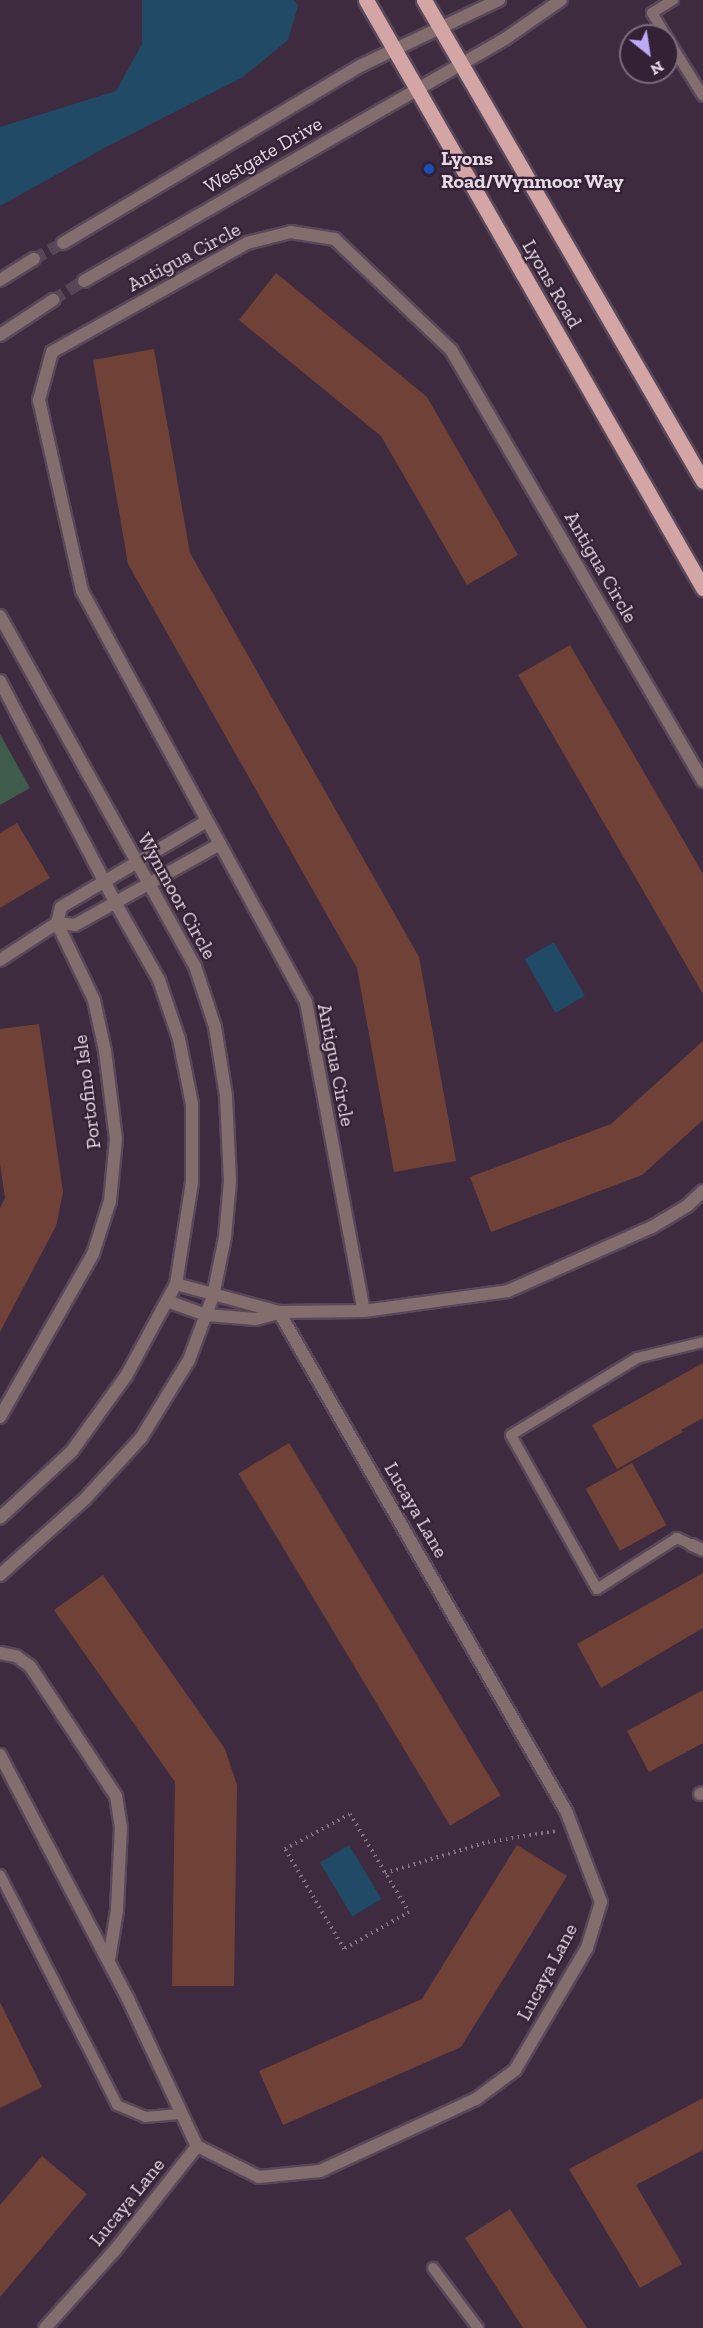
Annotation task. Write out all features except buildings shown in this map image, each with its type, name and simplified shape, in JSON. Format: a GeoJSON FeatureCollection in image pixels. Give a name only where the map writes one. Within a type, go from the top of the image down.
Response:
{"type":"FeatureCollection","features":[{"type":"Feature","properties":{"kind":"main road","name":"Lyons Road"},"geometry":{"type":"LineString","coordinates":[[366,0],[703,588]]}},
{"type":"Feature","properties":{"kind":"main road","name":"Lyons Road"},"geometry":{"type":"LineString","coordinates":[[424,0],[703,481]]}},
{"type":"Feature","properties":{"kind":"street","name":"Westgate Drive"},"geometry":{"type":"LineString","coordinates":[[63,243],[394,48],[499,0]]}},
{"type":"Feature","properties":{"kind":"street","name":"Westgate Drive"},"geometry":{"type":"LineString","coordinates":[[84,281],[505,39],[561,0]]}},
{"type":"Feature","properties":{"kind":"street","name":"Antigua Circle"},"geometry":{"type":"LineString","coordinates":[[364,1311],[306,1002],[82,591],[39,400],[52,352],[247,243],[291,232],[335,239],[452,351],[703,781]]}},
{"type":"Feature","properties":{"kind":"street"},"geometry":{"type":"LineString","coordinates":[[0,280],[34,260]]}},
{"type":"Feature","properties":{"kind":"street"},"geometry":{"type":"LineString","coordinates":[[0,335],[53,300]]}},
{"type":"Feature","properties":{"kind":"street","name":"Wynmoor Circle"},"geometry":{"type":"LineString","coordinates":[[0,615],[195,966],[215,1027],[226,1096],[230,1181],[225,1237],[213,1296],[189,1360],[141,1438],[85,1499],[0,1575]]}},
{"type":"Feature","properties":{"kind":"street"},"geometry":{"type":"LineString","coordinates":[[0,681],[116,904],[159,980],[179,1040],[192,1104],[192,1182],[176,1284],[126,1376],[72,1451],[0,1518]]}},
{"type":"Feature","properties":{"kind":"street"},"geometry":{"type":"LineString","coordinates":[[57,923],[61,907],[207,821]]}},
{"type":"Feature","properties":{"kind":"street"},"geometry":{"type":"LineString","coordinates":[[0,960],[57,923],[75,925],[220,844]]}},
{"type":"Feature","properties":{"kind":"street","name":"Portofino Isle"},"geometry":{"type":"LineString","coordinates":[[0,1417],[93,1254],[110,1201],[116,1138],[105,1051],[93,1000],[57,923]]}},
{"type":"Feature","properties":{"kind":"street"},"geometry":{"type":"LineString","coordinates":[[176,1284],[213,1296],[279,1312],[364,1311],[508,1291],[652,1227],[687,1206],[703,1191]]}},
{"type":"Feature","properties":{"kind":"street"},"geometry":{"type":"LineString","coordinates":[[166,1301],[206,1315],[256,1319],[279,1312]]}},
{"type":"Feature","properties":{"kind":"street","name":"Lucaya Lane"},"geometry":{"type":"LineString","coordinates":[[45,2328],[115,2250],[197,2146],[259,2177],[320,2171],[476,2099],[515,2070],[587,1948],[602,1902],[566,1811],[279,1312]]}},
{"type":"Feature","properties":{"kind":"street"},"geometry":{"type":"LineString","coordinates":[[0,1653],[16,1656],[30,1666],[116,1796],[121,1827],[117,1910],[109,1960]]}},
{"type":"Feature","properties":{"kind":"street"},"geometry":{"type":"LineString","coordinates":[[0,1755],[109,1960],[197,2146]]}},
{"type":"Feature","properties":{"kind":"lane"},"geometry":{"type":"LineString","coordinates":[[659,24],[652,13],[673,0]]}},
{"type":"Feature","properties":{"kind":"lane"},"geometry":{"type":"LineString","coordinates":[[679,57],[703,96]]}},
{"type":"Feature","properties":{"kind":"lane"},"geometry":{"type":"LineString","coordinates":[[698,1548],[677,1538],[597,1589],[511,1435],[637,1358],[703,1342]]}},
{"type":"Feature","properties":{"kind":"lane"},"geometry":{"type":"LineString","coordinates":[[0,1875],[117,2105],[145,2117],[182,2114]]}},
{"type":"Feature","properties":{"kind":"lane"},"geometry":{"type":"LineString","coordinates":[[433,2268],[478,2328]]}},
{"type":"Feature","properties":{"kind":"path"},"geometry":{"type":"LineString","coordinates":[[350,1814],[385,1873],[409,1912],[344,1949],[285,1849],[350,1814]]}},
{"type":"Feature","properties":{"kind":"path"},"geometry":{"type":"LineString","coordinates":[[385,1873],[488,1842],[573,1828]]}},
{"type":"Feature","properties":{"kind":"green space"},"geometry":{"type":"Polygon","coordinates":[[[0,734],[30,788],[0,805],[0,734]]]}},
{"type":"Feature","properties":{"kind":"water"},"geometry":{"type":"Polygon","coordinates":[[[142,0],[294,0],[298,6],[288,40],[243,77],[108,146],[0,206],[0,127],[116,91],[142,44],[142,0]]]}},
{"type":"Feature","properties":{"kind":"water"},"geometry":{"type":"Polygon","coordinates":[[[554,942],[585,996],[556,1013],[525,959],[554,942]]]}},
{"type":"Feature","properties":{"kind":"water"},"geometry":{"type":"Polygon","coordinates":[[[349,1845],[381,1899],[352,1917],[320,1863],[349,1845]]]}},
{"type":"Feature","properties":{"kind":"tunnel"},"geometry":{"type":"LineString","coordinates":[[34,259],[63,243]]}},
{"type":"Feature","properties":{"kind":"tunnel"},"geometry":{"type":"LineString","coordinates":[[53,300],[84,281]]}},
{"type":"Feature","properties":{"kind":"place","name":"Lyons Road/Wynmoor Way"},"geometry":{"type":"Point","coordinates":[429,169]}}]}
